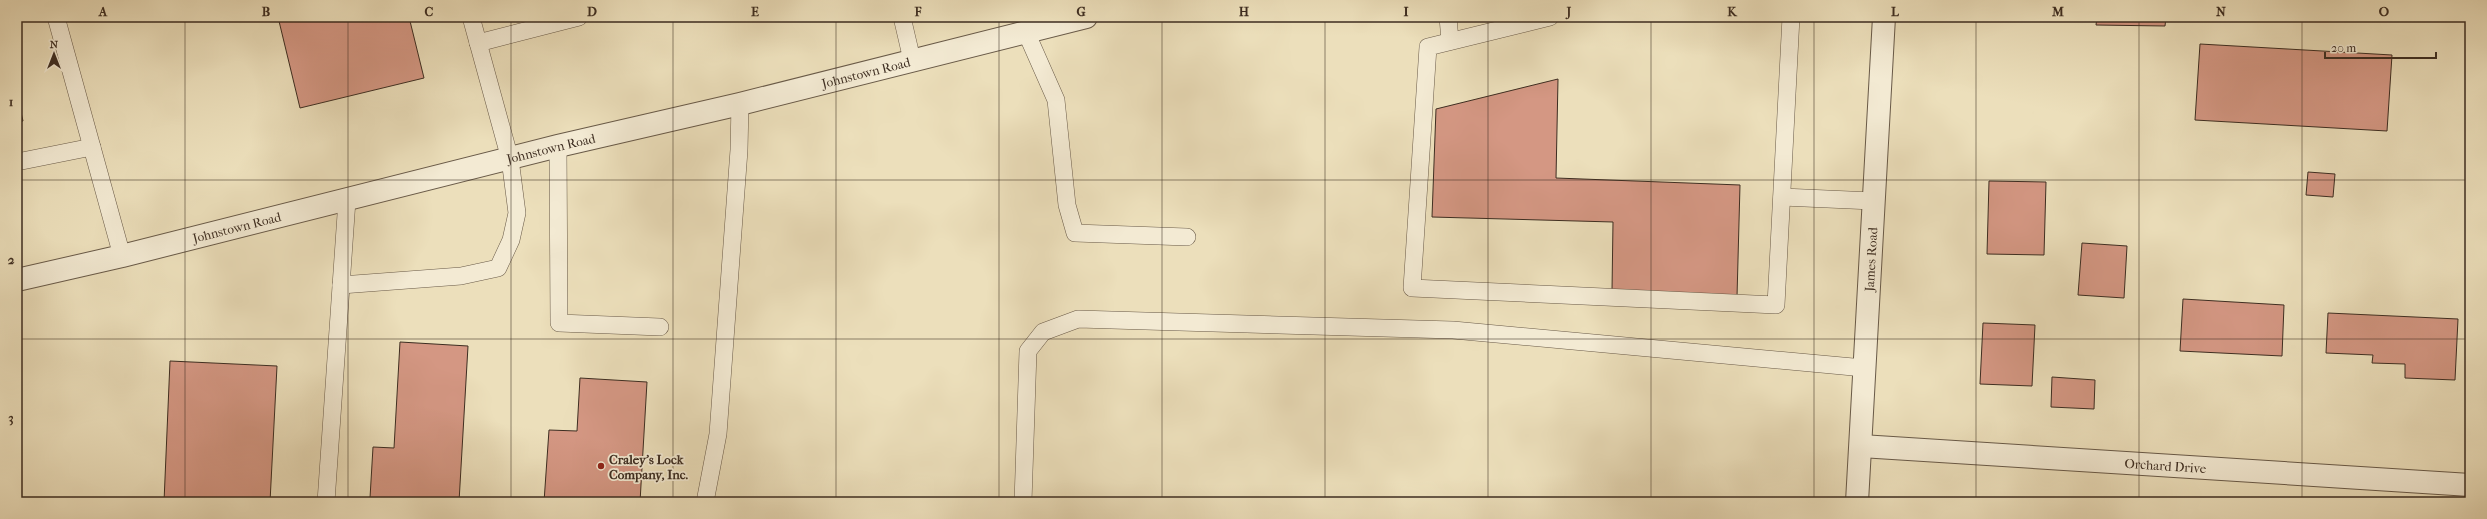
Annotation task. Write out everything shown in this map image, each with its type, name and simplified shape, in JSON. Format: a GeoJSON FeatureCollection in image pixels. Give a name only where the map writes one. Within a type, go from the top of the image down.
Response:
{"type":"FeatureCollection","features":[{"type":"Feature","properties":{"kind":"street","name":"Johnstown Road"},"geometry":{"type":"LineString","coordinates":[[17,280],[122,256],[558,146],[740,104],[1086,17]]}},
{"type":"Feature","properties":{"kind":"street","name":"James Road"},"geometry":{"type":"LineString","coordinates":[[1857,502],[1884,17]]}},
{"type":"Feature","properties":{"kind":"street","name":"Orchard Drive"},"geometry":{"type":"LineString","coordinates":[[1861,446],[2470,485]]}},
{"type":"Feature","properties":{"kind":"lane"},"geometry":{"type":"LineString","coordinates":[[56,17],[122,256]]}},
{"type":"Feature","properties":{"kind":"lane"},"geometry":{"type":"LineString","coordinates":[[341,285],[461,276],[498,268],[511,240],[517,213],[510,158],[471,17]]}},
{"type":"Feature","properties":{"kind":"lane"},"geometry":{"type":"LineString","coordinates":[[478,43],[579,17]]}},
{"type":"Feature","properties":{"kind":"lane"},"geometry":{"type":"LineString","coordinates":[[902,17],[912,60]]}},
{"type":"Feature","properties":{"kind":"lane"},"geometry":{"type":"LineString","coordinates":[[1448,17],[1450,41]]}},
{"type":"Feature","properties":{"kind":"lane"},"geometry":{"type":"LineString","coordinates":[[1550,17],[1428,47],[1412,288],[1776,305],[1791,17]]}},
{"type":"Feature","properties":{"kind":"lane"},"geometry":{"type":"LineString","coordinates":[[1026,32],[1056,100],[1068,205],[1075,234],[1188,237]]}},
{"type":"Feature","properties":{"kind":"lane"},"geometry":{"type":"LineString","coordinates":[[705,502],[718,434],[739,150],[740,104]]}},
{"type":"Feature","properties":{"kind":"lane"},"geometry":{"type":"LineString","coordinates":[[558,146],[559,323],[660,327]]}},
{"type":"Feature","properties":{"kind":"lane"},"geometry":{"type":"LineString","coordinates":[[17,162],[92,147]]}},
{"type":"Feature","properties":{"kind":"lane"},"geometry":{"type":"LineString","coordinates":[[1782,197],[1873,201]]}},
{"type":"Feature","properties":{"kind":"lane"},"geometry":{"type":"LineString","coordinates":[[326,502],[347,200]]}},
{"type":"Feature","properties":{"kind":"lane"},"geometry":{"type":"LineString","coordinates":[[1022,502],[1028,351],[1043,332],[1078,320],[1453,330],[1864,368]]}},
{"type":"Feature","properties":{"kind":"building"},"geometry":{"type":"Polygon","coordinates":[[[278,17],[409,17],[424,78],[300,108],[278,17]]]}},
{"type":"Feature","properties":{"kind":"building"},"geometry":{"type":"Polygon","coordinates":[[[2097,17],[2166,17],[2165,26],[2096,25],[2097,17]]]}},
{"type":"Feature","properties":{"kind":"building"},"geometry":{"type":"Polygon","coordinates":[[[2200,44],[2392,55],[2387,131],[2195,120],[2200,44]]]}},
{"type":"Feature","properties":{"kind":"building"},"geometry":{"type":"Polygon","coordinates":[[[1558,79],[1556,178],[1740,185],[1737,297],[1612,291],[1613,222],[1432,217],[1436,109],[1558,79]]]}},
{"type":"Feature","properties":{"kind":"building"},"geometry":{"type":"Polygon","coordinates":[[[17,96],[23,121],[17,122],[17,96]]]}},
{"type":"Feature","properties":{"kind":"building"},"geometry":{"type":"Polygon","coordinates":[[[2308,172],[2335,174],[2333,197],[2306,195],[2308,172]]]}},
{"type":"Feature","properties":{"kind":"building"},"geometry":{"type":"Polygon","coordinates":[[[1989,181],[2046,182],[2044,255],[1987,254],[1989,181]]]}},
{"type":"Feature","properties":{"kind":"building"},"geometry":{"type":"Polygon","coordinates":[[[2082,243],[2127,246],[2124,298],[2078,295],[2082,243]]]}},
{"type":"Feature","properties":{"kind":"building"},"geometry":{"type":"Polygon","coordinates":[[[2183,299],[2284,305],[2282,356],[2180,351],[2183,299]]]}},
{"type":"Feature","properties":{"kind":"building"},"geometry":{"type":"Polygon","coordinates":[[[2328,313],[2458,319],[2455,380],[2405,378],[2405,364],[2372,363],[2373,355],[2326,353],[2328,313]]]}},
{"type":"Feature","properties":{"kind":"building"},"geometry":{"type":"Polygon","coordinates":[[[1983,323],[2035,325],[2032,386],[1980,384],[1983,323]]]}},
{"type":"Feature","properties":{"kind":"building"},"geometry":{"type":"Polygon","coordinates":[[[400,342],[468,346],[459,502],[405,502],[405,500],[370,498],[373,447],[394,448],[400,342]]]}},
{"type":"Feature","properties":{"kind":"building"},"geometry":{"type":"Polygon","coordinates":[[[170,361],[277,366],[270,502],[164,502],[170,361]]]}},
{"type":"Feature","properties":{"kind":"building"},"geometry":{"type":"Polygon","coordinates":[[[2052,377],[2095,380],[2094,409],[2051,407],[2052,377]]]}},
{"type":"Feature","properties":{"kind":"building"},"geometry":{"type":"Polygon","coordinates":[[[580,378],[647,382],[640,502],[544,502],[549,430],[577,431],[580,378]]]}},
{"type":"Feature","properties":{"kind":"place","name":"Craley's Lock Company, Inc."},"geometry":{"type":"Point","coordinates":[601,466]}}]}
